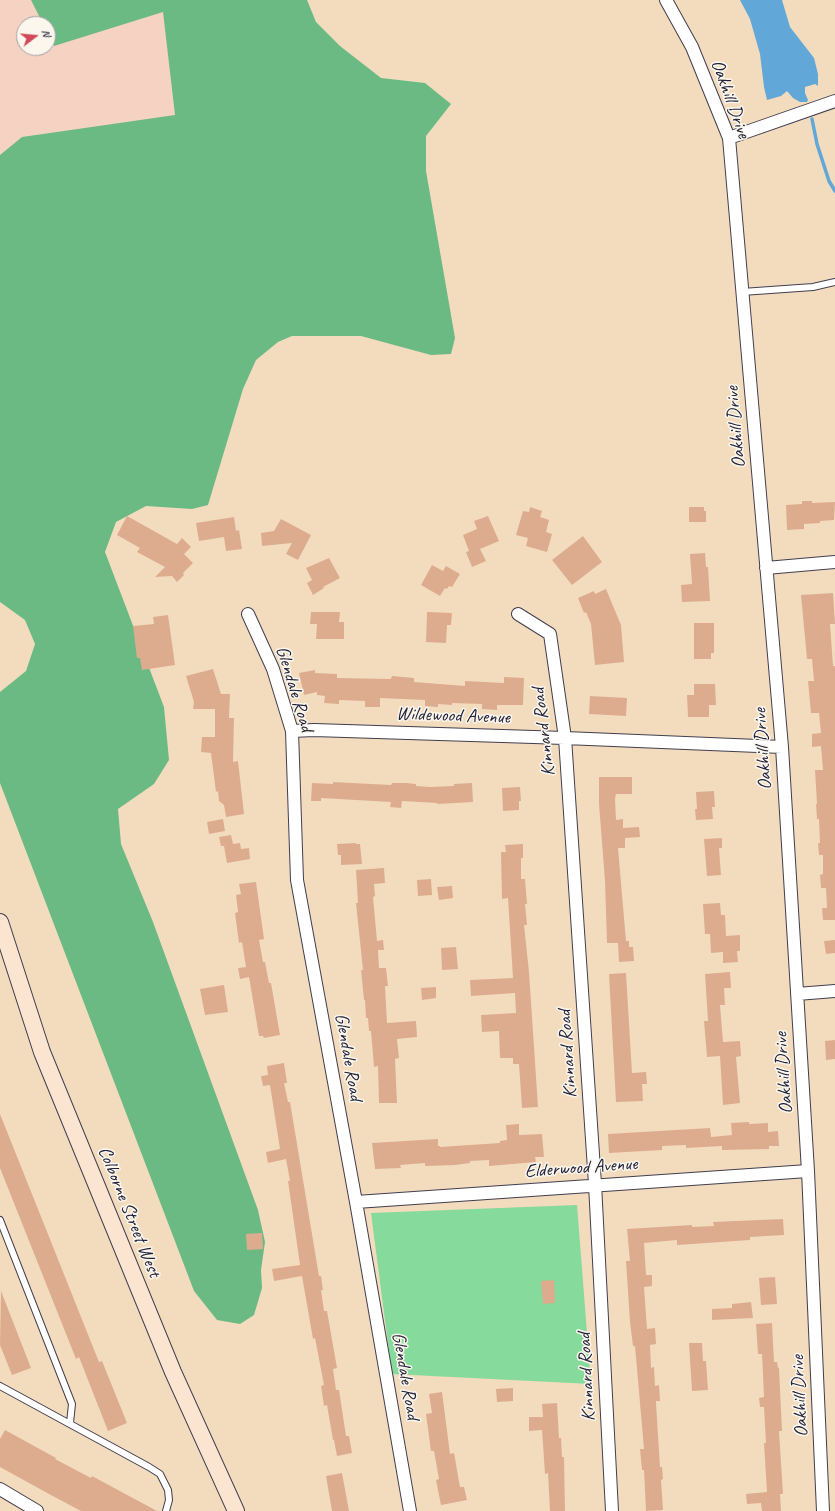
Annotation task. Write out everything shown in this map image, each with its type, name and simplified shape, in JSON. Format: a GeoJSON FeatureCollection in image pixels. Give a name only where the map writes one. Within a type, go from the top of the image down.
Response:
{"type":"FeatureCollection","features":[{"type":"Feature","properties":{"kind":"main road","name":"Colborne Street West"},"geometry":{"type":"LineString","coordinates":[[0,922],[42,1052],[173,1372],[236,1511]]}},
{"type":"Feature","properties":{"kind":"street","name":"Oakhill Drive"},"geometry":{"type":"LineString","coordinates":[[666,0],[692,47],[729,138],[782,747],[808,1171],[823,1511]]}},
{"type":"Feature","properties":{"kind":"street"},"geometry":{"type":"LineString","coordinates":[[729,138],[835,101]]}},
{"type":"Feature","properties":{"kind":"street"},"geometry":{"type":"LineString","coordinates":[[766,568],[835,562]]}},
{"type":"Feature","properties":{"kind":"street","name":"Glendale Road"},"geometry":{"type":"LineString","coordinates":[[248,614],[273,669],[292,731],[297,880],[356,1202],[410,1511]]}},
{"type":"Feature","properties":{"kind":"street","name":"Kinnard Road"},"geometry":{"type":"LineString","coordinates":[[518,614],[550,634],[565,738],[595,1184],[612,1511]]}},
{"type":"Feature","properties":{"kind":"street","name":"Wildewood Avenue"},"geometry":{"type":"LineString","coordinates":[[292,731],[314,730],[565,738],[782,747]]}},
{"type":"Feature","properties":{"kind":"street"},"geometry":{"type":"LineString","coordinates":[[797,994],[835,991]]}},
{"type":"Feature","properties":{"kind":"street","name":"Elderwood Avenue"},"geometry":{"type":"LineString","coordinates":[[356,1202],[595,1184],[808,1171]]}},
{"type":"Feature","properties":{"kind":"street"},"geometry":{"type":"LineString","coordinates":[[0,1489],[37,1511]]}},
{"type":"Feature","properties":{"kind":"lane"},"geometry":{"type":"LineString","coordinates":[[742,292],[813,287],[835,282]]}},
{"type":"Feature","properties":{"kind":"lane"},"geometry":{"type":"LineString","coordinates":[[0,1220],[72,1404],[70,1423]]}},
{"type":"Feature","properties":{"kind":"lane"},"geometry":{"type":"LineString","coordinates":[[0,1386],[70,1423],[160,1474],[168,1490],[169,1500],[166,1511]]}},
{"type":"Feature","properties":{"kind":"shaded area"},"geometry":{"type":"Polygon","coordinates":[[[0,0],[31,0],[39,16],[16,16],[16,56],[56,56],[56,44],[163,12],[175,116],[22,137],[0,155],[0,0]]]}},
{"type":"Feature","properties":{"kind":"green space"},"geometry":{"type":"Polygon","coordinates":[[[31,0],[307,0],[316,22],[340,46],[381,78],[425,83],[451,104],[426,136],[426,171],[455,338],[451,354],[431,355],[361,336],[292,336],[278,342],[256,360],[243,389],[208,505],[192,509],[146,506],[116,522],[105,552],[164,707],[169,760],[154,784],[118,809],[121,844],[153,922],[258,1210],[265,1242],[261,1270],[262,1288],[254,1315],[240,1324],[217,1320],[194,1291],[0,783],[0,692],[26,671],[35,644],[25,620],[0,602],[0,155],[22,137],[175,115],[163,12],[56,45],[56,16],[39,16],[31,0]]]}},
{"type":"Feature","properties":{"kind":"green space"},"geometry":{"type":"Polygon","coordinates":[[[577,1205],[591,1384],[392,1374],[371,1213],[577,1205]]]}},
{"type":"Feature","properties":{"kind":"water"},"geometry":{"type":"Polygon","coordinates":[[[740,0],[782,0],[790,27],[814,58],[818,74],[818,86],[815,84],[805,87],[805,93],[808,100],[807,102],[800,102],[793,98],[787,91],[781,96],[767,100],[760,54],[750,19],[740,0]]]}},
{"type":"Feature","properties":{"kind":"building"},"geometry":{"type":"Polygon","coordinates":[[[802,501],[812,501],[812,503],[835,502],[834,520],[804,524],[804,529],[787,530],[786,505],[802,504],[802,501]]]}},
{"type":"Feature","properties":{"kind":"building"},"geometry":{"type":"Polygon","coordinates":[[[530,507],[542,511],[540,517],[549,520],[546,532],[552,534],[547,552],[526,546],[528,538],[516,535],[523,511],[529,512],[530,507]]]}},
{"type":"Feature","properties":{"kind":"building"},"geometry":{"type":"Polygon","coordinates":[[[689,507],[704,507],[704,511],[706,511],[706,522],[689,522],[689,507]]]}},
{"type":"Feature","properties":{"kind":"building"},"geometry":{"type":"Polygon","coordinates":[[[127,516],[177,544],[182,538],[191,547],[184,554],[193,563],[183,573],[184,575],[177,582],[172,576],[155,577],[165,567],[137,552],[140,548],[117,535],[127,516]]]}},
{"type":"Feature","properties":{"kind":"building"},"geometry":{"type":"Polygon","coordinates":[[[488,516],[499,541],[480,549],[486,561],[472,567],[466,552],[469,551],[463,535],[477,529],[474,521],[488,516]]]}},
{"type":"Feature","properties":{"kind":"building"},"geometry":{"type":"Polygon","coordinates":[[[234,517],[236,531],[239,530],[242,549],[226,551],[224,537],[199,541],[196,523],[234,517]]]}},
{"type":"Feature","properties":{"kind":"building"},"geometry":{"type":"Polygon","coordinates":[[[281,519],[311,535],[298,560],[286,554],[292,543],[262,546],[261,533],[274,531],[281,519]]]}},
{"type":"Feature","properties":{"kind":"building"},"geometry":{"type":"Polygon","coordinates":[[[583,536],[602,562],[572,585],[552,560],[583,536]]]}},
{"type":"Feature","properties":{"kind":"building"},"geometry":{"type":"Polygon","coordinates":[[[705,553],[706,567],[708,567],[710,601],[682,602],[681,585],[692,584],[690,554],[705,553]]]}},
{"type":"Feature","properties":{"kind":"building"},"geometry":{"type":"Polygon","coordinates":[[[329,558],[340,578],[323,587],[324,588],[313,595],[307,583],[312,580],[306,568],[329,558]]]}},
{"type":"Feature","properties":{"kind":"building"},"geometry":{"type":"Polygon","coordinates":[[[432,565],[443,571],[446,566],[460,574],[452,587],[449,586],[447,589],[445,588],[440,596],[421,585],[432,565]]]}},
{"type":"Feature","properties":{"kind":"building"},"geometry":{"type":"Polygon","coordinates":[[[606,589],[621,625],[624,662],[595,665],[591,624],[586,612],[584,613],[578,598],[594,591],[595,594],[606,589]]]}},
{"type":"Feature","properties":{"kind":"building"},"geometry":{"type":"Polygon","coordinates":[[[833,593],[835,624],[830,624],[833,666],[835,666],[835,920],[823,920],[822,908],[827,908],[826,888],[821,888],[820,875],[823,874],[823,855],[819,855],[819,819],[817,819],[815,770],[823,770],[821,746],[812,747],[812,734],[821,733],[819,713],[811,713],[808,681],[814,681],[812,659],[807,659],[801,595],[833,593]]]}},
{"type":"Feature","properties":{"kind":"building"},"geometry":{"type":"Polygon","coordinates":[[[311,612],[340,612],[339,622],[344,622],[344,639],[316,639],[317,624],[310,624],[311,612]]]}},
{"type":"Feature","properties":{"kind":"building"},"geometry":{"type":"Polygon","coordinates":[[[427,612],[452,613],[451,625],[447,625],[446,643],[426,642],[427,612]]]}},
{"type":"Feature","properties":{"kind":"building"},"geometry":{"type":"Polygon","coordinates":[[[168,615],[175,665],[142,670],[140,658],[137,658],[133,626],[154,624],[153,617],[168,615]]]}},
{"type":"Feature","properties":{"kind":"building"},"geometry":{"type":"Polygon","coordinates":[[[694,623],[714,623],[714,653],[711,653],[711,659],[694,659],[694,623]]]}},
{"type":"Feature","properties":{"kind":"building"},"geometry":{"type":"Polygon","coordinates":[[[213,669],[221,694],[230,694],[229,718],[234,718],[233,762],[238,761],[244,814],[226,817],[224,805],[219,801],[218,791],[216,792],[211,753],[201,752],[202,737],[215,737],[215,709],[193,709],[194,702],[186,676],[213,669]]]}},
{"type":"Feature","properties":{"kind":"building"},"geometry":{"type":"Polygon","coordinates":[[[315,670],[315,673],[337,674],[337,678],[391,679],[392,676],[414,678],[414,682],[465,686],[465,681],[504,683],[504,677],[524,678],[523,705],[497,705],[497,710],[482,709],[482,704],[452,703],[452,705],[438,704],[438,707],[425,706],[425,700],[380,698],[380,707],[365,707],[365,701],[339,700],[339,704],[324,703],[325,696],[317,695],[317,692],[304,695],[299,673],[315,670]]]}},
{"type":"Feature","properties":{"kind":"building"},"geometry":{"type":"Polygon","coordinates":[[[694,684],[715,684],[716,705],[709,705],[709,717],[688,717],[687,695],[694,695],[694,684]]]}},
{"type":"Feature","properties":{"kind":"building"},"geometry":{"type":"Polygon","coordinates":[[[590,696],[627,698],[626,716],[589,714],[590,696]]]}},
{"type":"Feature","properties":{"kind":"building"},"geometry":{"type":"Polygon","coordinates":[[[599,777],[632,777],[632,794],[616,794],[615,798],[616,820],[623,819],[623,828],[639,827],[640,837],[625,838],[625,848],[618,848],[626,941],[629,941],[629,947],[633,947],[634,961],[619,962],[618,943],[607,943],[605,881],[599,804],[599,777]]]}},
{"type":"Feature","properties":{"kind":"building"},"geometry":{"type":"Polygon","coordinates":[[[333,782],[391,785],[392,783],[406,783],[416,784],[416,786],[430,787],[454,786],[454,784],[472,783],[473,802],[437,804],[402,801],[401,808],[390,807],[391,802],[321,798],[321,801],[311,801],[312,783],[333,784],[333,782]]]}},
{"type":"Feature","properties":{"kind":"building"},"geometry":{"type":"Polygon","coordinates":[[[520,787],[521,801],[519,801],[519,810],[503,811],[502,788],[520,787]]]}},
{"type":"Feature","properties":{"kind":"building"},"geometry":{"type":"Polygon","coordinates":[[[714,791],[715,807],[712,807],[713,819],[696,820],[696,792],[714,791]]]}},
{"type":"Feature","properties":{"kind":"building"},"geometry":{"type":"Polygon","coordinates":[[[223,819],[225,831],[209,834],[207,822],[223,819]]]}},
{"type":"Feature","properties":{"kind":"building"},"geometry":{"type":"Polygon","coordinates":[[[231,835],[233,844],[240,843],[241,849],[249,848],[250,859],[227,863],[224,846],[221,846],[219,837],[231,835]]]}},
{"type":"Feature","properties":{"kind":"building"},"geometry":{"type":"Polygon","coordinates":[[[722,838],[722,848],[719,848],[721,875],[707,876],[704,839],[722,838]]]}},
{"type":"Feature","properties":{"kind":"building"},"geometry":{"type":"Polygon","coordinates":[[[337,844],[360,844],[362,864],[341,865],[341,855],[338,855],[337,844]]]}},
{"type":"Feature","properties":{"kind":"building"},"geometry":{"type":"Polygon","coordinates":[[[523,844],[521,879],[525,879],[527,904],[525,904],[527,925],[524,925],[529,972],[538,1107],[522,1108],[519,1064],[513,1064],[513,1058],[500,1058],[499,1031],[482,1032],[481,1015],[516,1013],[515,993],[471,996],[470,980],[513,978],[508,898],[502,899],[501,852],[506,852],[505,845],[523,844]]]}},
{"type":"Feature","properties":{"kind":"building"},"geometry":{"type":"Polygon","coordinates":[[[384,868],[385,883],[374,884],[375,896],[373,897],[377,941],[383,940],[384,950],[378,950],[379,968],[386,968],[388,986],[385,986],[387,1023],[416,1021],[417,1037],[397,1039],[399,1058],[395,1059],[397,1103],[379,1103],[378,1066],[374,1067],[371,1031],[369,1031],[368,1018],[366,1018],[356,903],[358,903],[356,870],[384,868]]]}},
{"type":"Feature","properties":{"kind":"building"},"geometry":{"type":"Polygon","coordinates":[[[431,879],[432,895],[418,896],[417,880],[431,879]]]}},
{"type":"Feature","properties":{"kind":"building"},"geometry":{"type":"Polygon","coordinates":[[[256,882],[264,939],[259,940],[263,962],[265,962],[269,983],[271,983],[280,1035],[264,1038],[263,1036],[259,1036],[249,977],[240,979],[238,968],[246,967],[242,942],[239,943],[235,913],[238,912],[236,895],[241,894],[239,884],[256,882]]]}},
{"type":"Feature","properties":{"kind":"building"},"geometry":{"type":"Polygon","coordinates":[[[452,886],[453,898],[439,900],[437,887],[452,886]]]}},
{"type":"Feature","properties":{"kind":"building"},"geometry":{"type":"Polygon","coordinates":[[[720,903],[721,915],[725,915],[726,936],[740,935],[740,951],[737,951],[738,962],[723,963],[723,952],[711,953],[710,934],[705,934],[703,904],[720,903]]]}},
{"type":"Feature","properties":{"kind":"building"},"geometry":{"type":"Polygon","coordinates":[[[835,940],[835,953],[826,954],[824,941],[835,940]]]}},
{"type":"Feature","properties":{"kind":"building"},"geometry":{"type":"Polygon","coordinates":[[[456,947],[458,969],[442,970],[441,948],[456,947]]]}},
{"type":"Feature","properties":{"kind":"building"},"geometry":{"type":"Polygon","coordinates":[[[730,972],[731,988],[724,988],[725,1005],[720,1005],[723,1042],[740,1041],[741,1056],[736,1057],[740,1103],[723,1105],[720,1056],[707,1057],[704,1021],[708,1021],[705,974],[730,972]]]}},
{"type":"Feature","properties":{"kind":"building"},"geometry":{"type":"Polygon","coordinates":[[[626,973],[632,1073],[646,1072],[647,1084],[642,1084],[643,1101],[616,1102],[609,974],[626,973]]]}},
{"type":"Feature","properties":{"kind":"building"},"geometry":{"type":"Polygon","coordinates":[[[224,985],[228,1012],[205,1015],[200,989],[224,985]]]}},
{"type":"Feature","properties":{"kind":"building"},"geometry":{"type":"Polygon","coordinates":[[[436,987],[436,998],[422,1000],[421,988],[436,987]]]}},
{"type":"Feature","properties":{"kind":"building"},"geometry":{"type":"Polygon","coordinates":[[[835,1040],[835,1059],[826,1060],[825,1041],[835,1040]]]}},
{"type":"Feature","properties":{"kind":"building"},"geometry":{"type":"Polygon","coordinates":[[[284,1063],[287,1083],[284,1083],[288,1102],[290,1102],[319,1276],[321,1276],[324,1311],[327,1311],[337,1368],[333,1369],[336,1390],[339,1390],[346,1436],[349,1436],[352,1453],[337,1456],[327,1405],[324,1406],[321,1386],[324,1385],[315,1338],[313,1339],[302,1276],[274,1281],[272,1269],[300,1265],[286,1159],[268,1163],[266,1152],[280,1149],[270,1085],[263,1086],[261,1076],[268,1075],[267,1066],[284,1063]]]}},
{"type":"Feature","properties":{"kind":"building"},"geometry":{"type":"Polygon","coordinates":[[[0,1114],[99,1362],[102,1361],[127,1423],[108,1431],[79,1357],[76,1359],[0,1168],[0,1114]]]}},
{"type":"Feature","properties":{"kind":"building"},"geometry":{"type":"Polygon","coordinates":[[[749,1122],[749,1124],[768,1123],[768,1132],[778,1131],[779,1146],[769,1146],[769,1149],[722,1150],[722,1146],[686,1148],[686,1145],[662,1146],[662,1150],[609,1153],[608,1134],[710,1128],[711,1137],[732,1135],[731,1123],[749,1122]]]}},
{"type":"Feature","properties":{"kind":"building"},"geometry":{"type":"Polygon","coordinates":[[[519,1124],[519,1135],[542,1134],[544,1157],[535,1157],[536,1162],[489,1166],[489,1160],[470,1161],[470,1163],[455,1165],[425,1166],[425,1163],[400,1165],[401,1168],[375,1169],[372,1143],[438,1139],[438,1146],[440,1147],[500,1143],[500,1141],[507,1140],[506,1125],[519,1124]]]}},
{"type":"Feature","properties":{"kind":"building"},"geometry":{"type":"Polygon","coordinates":[[[783,1219],[784,1235],[750,1237],[750,1240],[677,1245],[677,1240],[644,1243],[646,1275],[652,1275],[652,1286],[644,1287],[647,1329],[655,1328],[656,1344],[650,1345],[651,1368],[654,1367],[655,1386],[659,1385],[660,1401],[656,1401],[656,1403],[660,1467],[662,1467],[663,1479],[661,1480],[663,1510],[646,1511],[644,1470],[642,1470],[640,1449],[644,1449],[635,1346],[633,1346],[630,1322],[626,1261],[630,1261],[627,1229],[692,1225],[692,1227],[714,1226],[713,1222],[783,1219]]]}},
{"type":"Feature","properties":{"kind":"building"},"geometry":{"type":"Polygon","coordinates":[[[262,1233],[263,1249],[247,1250],[246,1234],[262,1233]]]}},
{"type":"Feature","properties":{"kind":"building"},"geometry":{"type":"Polygon","coordinates":[[[775,1277],[777,1304],[761,1305],[759,1278],[775,1277]]]}},
{"type":"Feature","properties":{"kind":"building"},"geometry":{"type":"Polygon","coordinates":[[[554,1280],[555,1303],[543,1304],[541,1281],[554,1280]]]}},
{"type":"Feature","properties":{"kind":"building"},"geometry":{"type":"Polygon","coordinates":[[[1,1291],[31,1368],[12,1375],[0,1345],[1,1291]]]}},
{"type":"Feature","properties":{"kind":"building"},"geometry":{"type":"Polygon","coordinates":[[[751,1302],[753,1318],[712,1320],[712,1309],[732,1308],[732,1304],[751,1302]]]}},
{"type":"Feature","properties":{"kind":"building"},"geometry":{"type":"Polygon","coordinates":[[[772,1323],[774,1362],[777,1362],[779,1368],[782,1431],[779,1431],[783,1494],[780,1494],[781,1511],[762,1511],[761,1503],[747,1504],[746,1494],[767,1492],[764,1443],[766,1443],[764,1407],[760,1407],[759,1398],[764,1397],[762,1354],[758,1354],[756,1324],[772,1323]]]}},
{"type":"Feature","properties":{"kind":"building"},"geometry":{"type":"Polygon","coordinates":[[[689,1343],[702,1343],[703,1361],[706,1361],[708,1390],[692,1391],[689,1343]]]}},
{"type":"Feature","properties":{"kind":"building"},"geometry":{"type":"Polygon","coordinates":[[[513,1388],[513,1401],[497,1402],[496,1389],[513,1388]]]}},
{"type":"Feature","properties":{"kind":"building"},"geometry":{"type":"Polygon","coordinates":[[[442,1392],[450,1454],[454,1453],[460,1487],[464,1487],[467,1500],[441,1505],[436,1480],[439,1479],[434,1451],[431,1451],[426,1414],[432,1413],[429,1394],[442,1392]]]}},
{"type":"Feature","properties":{"kind":"building"},"geometry":{"type":"Polygon","coordinates":[[[557,1403],[559,1438],[561,1438],[562,1457],[564,1457],[565,1511],[550,1511],[548,1473],[545,1474],[542,1430],[529,1431],[529,1417],[543,1417],[542,1404],[557,1403]]]}},
{"type":"Feature","properties":{"kind":"building"},"geometry":{"type":"Polygon","coordinates":[[[5,1430],[56,1458],[55,1459],[91,1478],[92,1476],[157,1511],[81,1511],[49,1494],[0,1467],[0,1439],[5,1430]]]}},
{"type":"Feature","properties":{"kind":"building"},"geometry":{"type":"Polygon","coordinates":[[[342,1473],[349,1511],[332,1511],[326,1476],[342,1473]]]}},
{"type":"Feature","properties":{"kind":"waterway"},"geometry":{"type":"LineString","coordinates":[[812,119],[817,144],[829,181],[835,191]]}}]}
